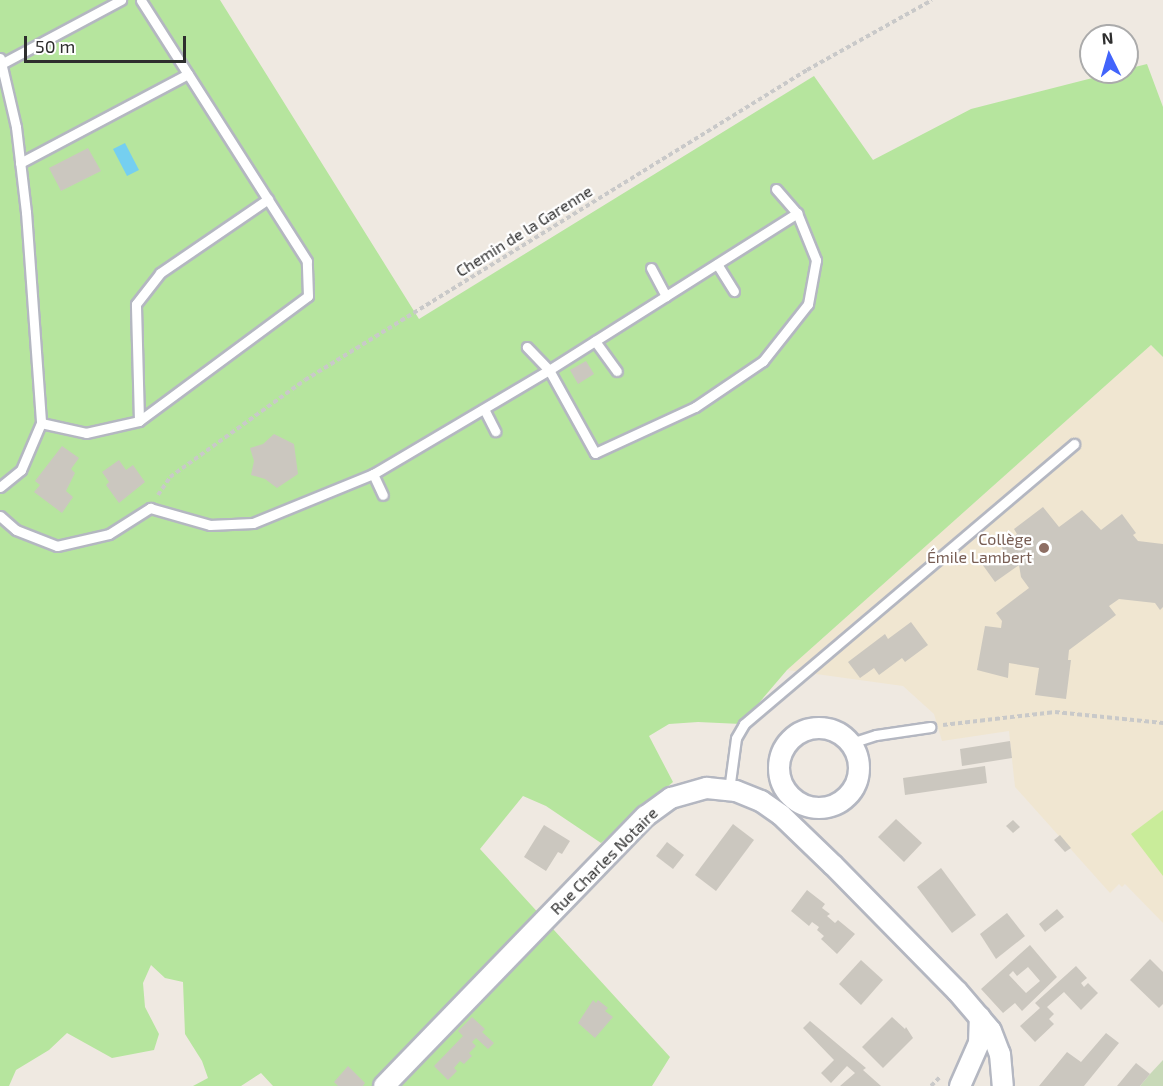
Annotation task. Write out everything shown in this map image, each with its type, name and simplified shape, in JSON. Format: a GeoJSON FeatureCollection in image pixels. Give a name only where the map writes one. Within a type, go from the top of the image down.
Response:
{"type":"FeatureCollection","features":[{"type":"Feature","properties":{"kind":"street"},"geometry":{"type":"LineString","coordinates":[[824,728],[837,732],[851,743],[859,760],[859,773],[856,785],[844,800],[827,808],[814,808],[802,805],[787,793],[779,776],[779,763],[782,751],[794,736],[806,730],[824,728]]}},
{"type":"Feature","properties":{"kind":"street","name":"Rue Charles Notaire"},"geometry":{"type":"LineString","coordinates":[[384,1086],[657,806],[671,798],[695,790],[729,790],[750,796],[772,808],[841,874],[980,1017],[996,1041],[1001,1085]]}},
{"type":"Feature","properties":{"kind":"street"},"geometry":{"type":"LineString","coordinates":[[772,808],[787,793]]}},
{"type":"Feature","properties":{"kind":"street"},"geometry":{"type":"LineString","coordinates":[[960,1086],[979,1043],[980,1017]]}},
{"type":"Feature","properties":{"kind":"lane"},"geometry":{"type":"LineString","coordinates":[[0,487],[21,470],[41,423],[20,163],[1,61],[121,0]]}},
{"type":"Feature","properties":{"kind":"lane"},"geometry":{"type":"LineString","coordinates":[[41,423],[86,433],[139,421],[308,297],[307,261],[141,0]]}},
{"type":"Feature","properties":{"kind":"lane"},"geometry":{"type":"LineString","coordinates":[[20,163],[188,74]]}},
{"type":"Feature","properties":{"kind":"lane"},"geometry":{"type":"LineString","coordinates":[[527,347],[549,370],[595,453],[695,407],[763,361],[807,304],[816,260],[797,213],[776,189]]}},
{"type":"Feature","properties":{"kind":"lane"},"geometry":{"type":"LineString","coordinates":[[139,421],[136,304],[160,273],[268,199]]}},
{"type":"Feature","properties":{"kind":"lane"},"geometry":{"type":"LineString","coordinates":[[0,516],[16,530],[57,546],[109,534],[150,508],[210,525],[253,523],[373,474],[549,370],[797,213]]}},
{"type":"Feature","properties":{"kind":"lane"},"geometry":{"type":"LineString","coordinates":[[717,264],[734,291]]}},
{"type":"Feature","properties":{"kind":"lane"},"geometry":{"type":"LineString","coordinates":[[651,268],[666,296]]}},
{"type":"Feature","properties":{"kind":"lane"},"geometry":{"type":"LineString","coordinates":[[595,341],[617,371]]}},
{"type":"Feature","properties":{"kind":"lane"},"geometry":{"type":"LineString","coordinates":[[484,409],[495,431]]}},
{"type":"Feature","properties":{"kind":"lane"},"geometry":{"type":"LineString","coordinates":[[729,790],[736,738],[744,724],[1074,444]]}},
{"type":"Feature","properties":{"kind":"lane"},"geometry":{"type":"LineString","coordinates":[[373,474],[383,495]]}},
{"type":"Feature","properties":{"kind":"lane"},"geometry":{"type":"LineString","coordinates":[[851,743],[876,735],[930,727]]}},
{"type":"Feature","properties":{"kind":"path","name":"Chemin de la Garenne"},"geometry":{"type":"LineString","coordinates":[[150,508],[170,477],[305,381],[807,70],[932,0]]}},
{"type":"Feature","properties":{"kind":"path"},"geometry":{"type":"LineString","coordinates":[[930,727],[1055,712],[1163,723]]}},
{"type":"Feature","properties":{"kind":"path"},"geometry":{"type":"LineString","coordinates":[[931,1086],[946,1070]]}},
{"type":"Feature","properties":{"kind":"shaded area","name":"Collège Émile Lambert"},"geometry":{"type":"Polygon","coordinates":[[[1151,345],[1163,357],[1163,923],[1125,884],[1122,887],[1119,884],[1110,893],[1015,787],[1009,731],[942,741],[934,714],[903,686],[787,670],[1151,345]]]}},
{"type":"Feature","properties":{"kind":"green space"},"geometry":{"type":"Polygon","coordinates":[[[0,0],[220,0],[419,319],[814,76],[873,160],[971,109],[1079,81],[1079,84],[1139,84],[1139,66],[1147,64],[1163,107],[1163,357],[1151,345],[787,670],[741,724],[698,722],[669,724],[649,736],[673,782],[601,843],[546,806],[523,796],[480,849],[670,1057],[652,1086],[273,1086],[261,1073],[241,1086],[193,1086],[208,1078],[202,1061],[185,1034],[183,982],[165,978],[151,965],[143,983],[145,1007],[159,1034],[154,1050],[112,1058],[67,1033],[49,1050],[16,1070],[9,1086],[0,1086],[0,0]]]}},
{"type":"Feature","properties":{"kind":"green space"},"geometry":{"type":"Polygon","coordinates":[[[1163,810],[1163,876],[1131,834],[1163,810]]]}},
{"type":"Feature","properties":{"kind":"green space"},"geometry":{"type":"Polygon","coordinates":[[[1163,1060],[1163,1086],[1140,1086],[1150,1074],[1163,1060]]]}},
{"type":"Feature","properties":{"kind":"water"},"geometry":{"type":"Polygon","coordinates":[[[125,143],[139,170],[127,176],[113,149],[125,143]]]}},
{"type":"Feature","properties":{"kind":"building"},"geometry":{"type":"Polygon","coordinates":[[[88,148],[101,171],[61,191],[49,168],[88,148]]]}},
{"type":"Feature","properties":{"kind":"building"},"geometry":{"type":"Polygon","coordinates":[[[586,361],[594,374],[578,384],[570,370],[586,361]]]}},
{"type":"Feature","properties":{"kind":"building"},"geometry":{"type":"Polygon","coordinates":[[[274,434],[294,444],[298,474],[277,488],[265,479],[251,475],[254,461],[250,448],[263,444],[274,434]]]}},
{"type":"Feature","properties":{"kind":"building"},"geometry":{"type":"Polygon","coordinates":[[[62,446],[79,458],[71,469],[75,473],[66,491],[73,497],[62,513],[34,492],[40,485],[35,481],[62,446]]]}},
{"type":"Feature","properties":{"kind":"building"},"geometry":{"type":"Polygon","coordinates":[[[119,460],[126,470],[133,465],[145,482],[119,503],[106,485],[109,482],[102,472],[119,460]]]}},
{"type":"Feature","properties":{"kind":"building"},"geometry":{"type":"Polygon","coordinates":[[[1043,507],[1059,527],[1082,510],[1101,530],[1122,514],[1136,533],[1133,535],[1138,541],[1163,544],[1163,607],[1160,610],[1155,603],[1119,599],[1109,606],[1116,615],[1069,650],[1068,660],[1071,660],[1066,699],[1035,695],[1039,668],[1009,663],[1008,678],[977,670],[985,626],[1001,628],[1002,621],[996,613],[1029,588],[1021,577],[1019,565],[995,582],[982,564],[1003,555],[1002,545],[1017,534],[1014,529],[1043,507]]]}},
{"type":"Feature","properties":{"kind":"building"},"geometry":{"type":"Polygon","coordinates":[[[911,622],[928,645],[905,662],[902,658],[879,675],[874,668],[860,678],[848,662],[885,634],[888,639],[911,622]]]}},
{"type":"Feature","properties":{"kind":"building"},"geometry":{"type":"Polygon","coordinates":[[[1010,741],[1012,758],[962,766],[960,749],[1010,741]]]}},
{"type":"Feature","properties":{"kind":"building"},"geometry":{"type":"Polygon","coordinates":[[[985,766],[987,783],[905,795],[903,778],[985,766]]]}},
{"type":"Feature","properties":{"kind":"building"},"geometry":{"type":"Polygon","coordinates":[[[896,819],[922,843],[904,862],[878,837],[896,819]]]}},
{"type":"Feature","properties":{"kind":"building"},"geometry":{"type":"Polygon","coordinates":[[[1013,820],[1020,827],[1013,833],[1006,826],[1013,820]]]}},
{"type":"Feature","properties":{"kind":"building"},"geometry":{"type":"Polygon","coordinates":[[[733,824],[754,840],[716,891],[695,875],[733,824]]]}},
{"type":"Feature","properties":{"kind":"building"},"geometry":{"type":"Polygon","coordinates":[[[544,825],[570,841],[562,854],[558,852],[546,871],[524,857],[544,825]]]}},
{"type":"Feature","properties":{"kind":"building"},"geometry":{"type":"Polygon","coordinates":[[[1060,835],[1071,848],[1065,852],[1054,840],[1060,835]]]}},
{"type":"Feature","properties":{"kind":"building"},"geometry":{"type":"Polygon","coordinates":[[[667,842],[684,855],[673,869],[656,856],[667,842]]]}},
{"type":"Feature","properties":{"kind":"building"},"geometry":{"type":"Polygon","coordinates":[[[941,868],[976,915],[952,933],[917,887],[941,868]]]}},
{"type":"Feature","properties":{"kind":"building"},"geometry":{"type":"Polygon","coordinates":[[[807,890],[825,904],[822,908],[830,914],[827,916],[835,923],[838,920],[855,934],[837,954],[821,939],[824,936],[817,930],[819,927],[812,922],[809,926],[791,911],[807,890]]]}},
{"type":"Feature","properties":{"kind":"building"},"geometry":{"type":"Polygon","coordinates":[[[1057,909],[1064,917],[1045,932],[1039,924],[1057,909]]]}},
{"type":"Feature","properties":{"kind":"building"},"geometry":{"type":"Polygon","coordinates":[[[1007,913],[1025,936],[996,959],[980,934],[1007,913]]]}},
{"type":"Feature","properties":{"kind":"building"},"geometry":{"type":"Polygon","coordinates":[[[1030,945],[1057,977],[1022,1011],[1015,1003],[1003,1013],[981,989],[1030,945]],[[1028,967],[1017,976],[1013,971],[1009,975],[1026,993],[1040,981],[1028,967]]]}},
{"type":"Feature","properties":{"kind":"building"},"geometry":{"type":"Polygon","coordinates":[[[1150,959],[1163,972],[1163,1004],[1159,1008],[1130,980],[1150,959]]]}},
{"type":"Feature","properties":{"kind":"building"},"geometry":{"type":"Polygon","coordinates":[[[861,960],[883,980],[861,1005],[839,984],[861,960]]]}},
{"type":"Feature","properties":{"kind":"building"},"geometry":{"type":"Polygon","coordinates":[[[1076,966],[1087,978],[1081,983],[1084,987],[1088,983],[1098,993],[1081,1010],[1064,992],[1047,1007],[1054,1014],[1049,1019],[1054,1024],[1035,1042],[1020,1026],[1040,1008],[1035,1003],[1076,966]]]}},
{"type":"Feature","properties":{"kind":"building"},"geometry":{"type":"Polygon","coordinates":[[[593,1000],[596,1003],[598,1000],[608,1008],[605,1011],[613,1017],[595,1038],[578,1023],[593,1000]]]}},
{"type":"Feature","properties":{"kind":"building"},"geometry":{"type":"Polygon","coordinates":[[[472,1017],[485,1029],[482,1032],[494,1043],[488,1049],[476,1038],[472,1042],[476,1046],[469,1053],[472,1056],[464,1064],[460,1061],[454,1068],[457,1071],[448,1080],[434,1066],[463,1036],[458,1031],[472,1017]]]}},
{"type":"Feature","properties":{"kind":"building"},"geometry":{"type":"Polygon","coordinates":[[[892,1017],[905,1029],[906,1027],[913,1038],[883,1068],[862,1047],[892,1017]]]}},
{"type":"Feature","properties":{"kind":"building"},"geometry":{"type":"Polygon","coordinates":[[[810,1021],[866,1068],[863,1070],[881,1086],[840,1086],[855,1073],[847,1066],[831,1083],[821,1073],[834,1060],[803,1028],[810,1021]]]}},
{"type":"Feature","properties":{"kind":"building"},"geometry":{"type":"Polygon","coordinates":[[[1106,1033],[1119,1043],[1084,1086],[1039,1086],[1067,1052],[1081,1062],[1106,1033]]]}},
{"type":"Feature","properties":{"kind":"building"},"geometry":{"type":"Polygon","coordinates":[[[1136,1063],[1150,1074],[1140,1086],[1117,1086],[1136,1063]]]}},
{"type":"Feature","properties":{"kind":"building"},"geometry":{"type":"Polygon","coordinates":[[[348,1066],[365,1083],[363,1086],[338,1086],[334,1082],[348,1066]]]}},
{"type":"Feature","properties":{"kind":"place","name":"Collège Émile Lambert"},"geometry":{"type":"Point","coordinates":[1044,548]}}]}
